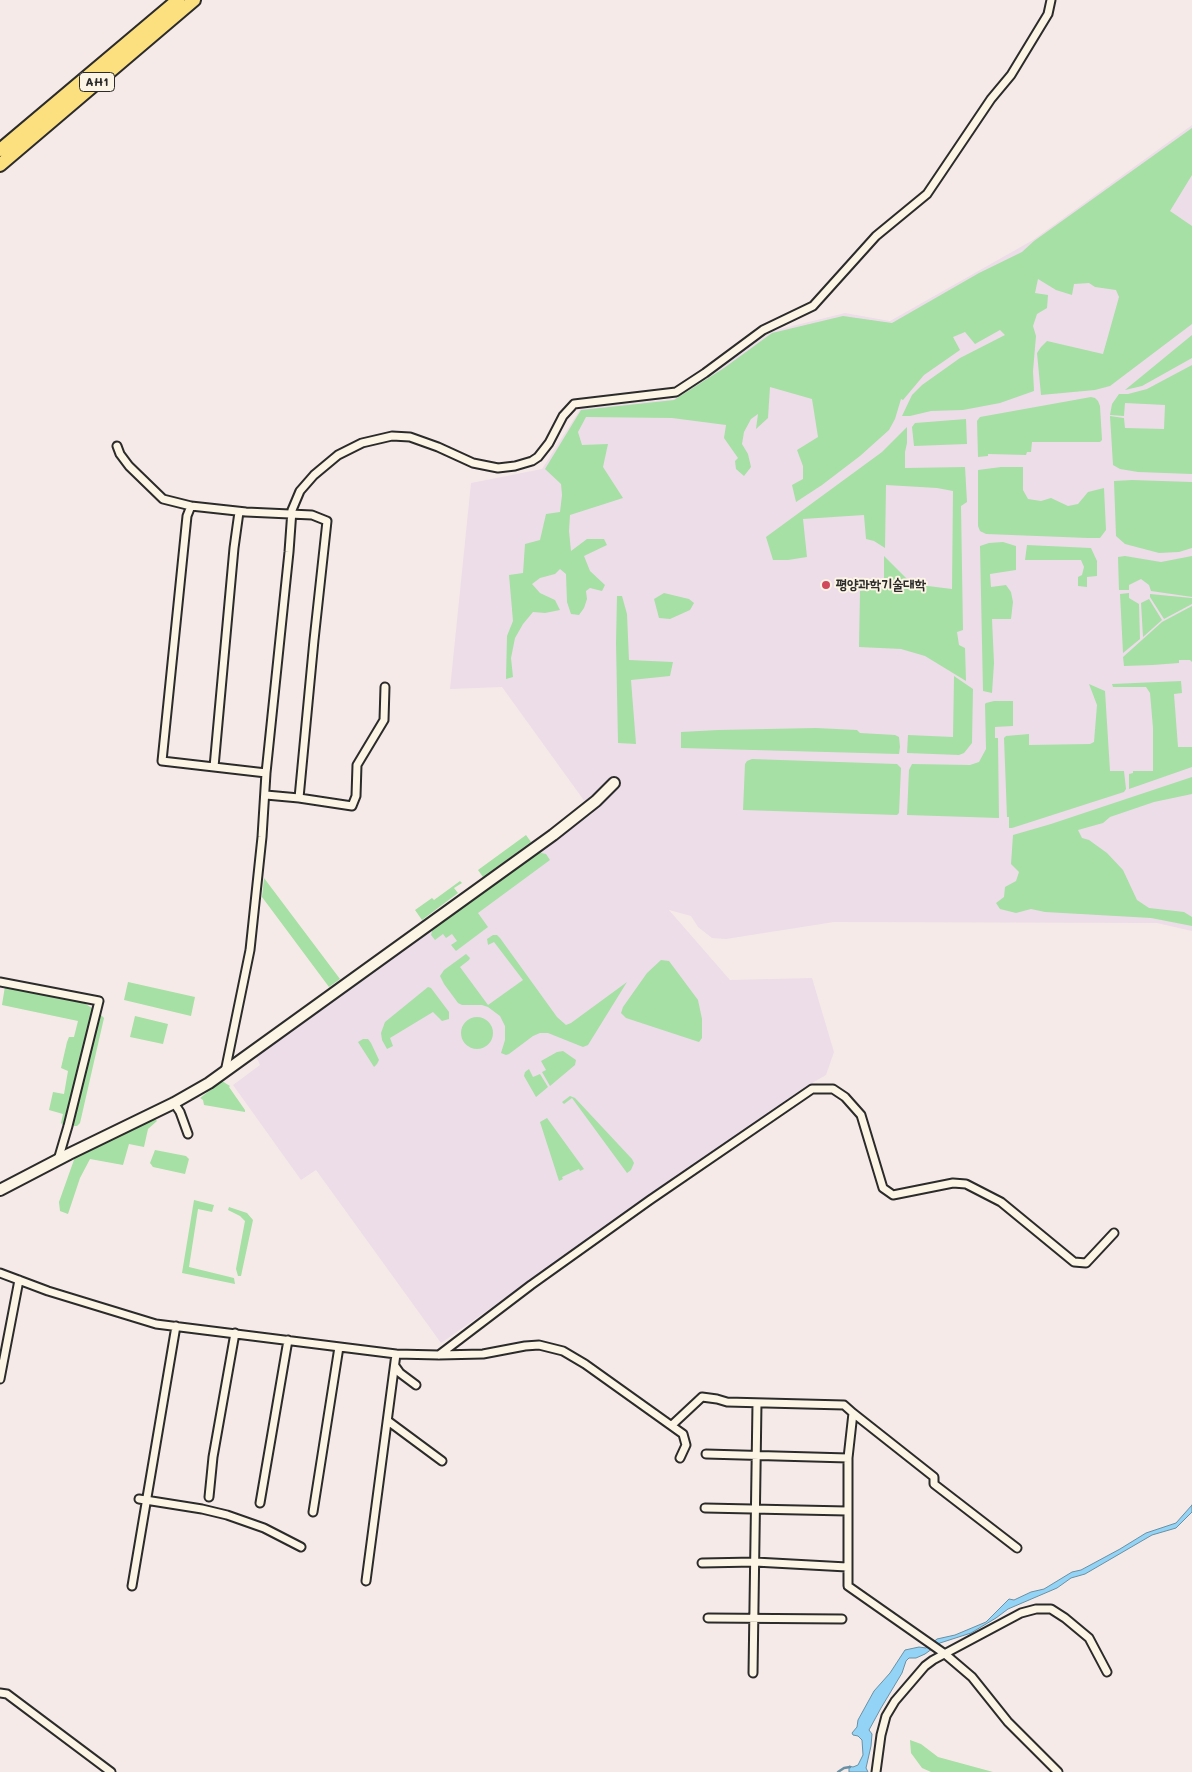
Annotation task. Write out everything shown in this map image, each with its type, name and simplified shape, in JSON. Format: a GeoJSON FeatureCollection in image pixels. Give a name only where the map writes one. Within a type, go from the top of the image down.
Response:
{"type":"FeatureCollection","features":[{"type":"Feature","properties":{"kind":"highway","name":"AH1"},"geometry":{"type":"LineString","coordinates":[[0,150],[178,0]]}},
{"type":"Feature","properties":{"kind":"highway","name":"AH1"},"geometry":{"type":"LineString","coordinates":[[0,165],[194,0]]}},
{"type":"Feature","properties":{"kind":"street"},"geometry":{"type":"LineString","coordinates":[[225,1072],[250,950],[292,514],[300,491],[314,475],[338,455],[362,443],[392,436],[410,437],[473,463],[498,468],[532,461],[538,457],[549,443],[563,416],[574,404],[676,392],[763,330],[813,306],[876,236],[927,194],[992,99],[1011,75],[1048,14],[1051,0]]}},
{"type":"Feature","properties":{"kind":"street"},"geometry":{"type":"LineString","coordinates":[[118,446],[120,454],[129,466],[163,499],[191,506],[239,512],[312,515],[327,522],[298,798]]}},
{"type":"Feature","properties":{"kind":"street"},"geometry":{"type":"LineString","coordinates":[[191,506],[187,516],[162,761],[266,773]]}},
{"type":"Feature","properties":{"kind":"street"},"geometry":{"type":"LineString","coordinates":[[214,767],[239,512]]}},
{"type":"Feature","properties":{"kind":"street"},"geometry":{"type":"LineString","coordinates":[[266,795],[352,806],[356,796],[357,764],[384,720],[385,687]]}},
{"type":"Feature","properties":{"kind":"street"},"geometry":{"type":"LineString","coordinates":[[0,1190],[174,1103],[225,1072],[553,836],[596,801],[614,783]]}},
{"type":"Feature","properties":{"kind":"street"},"geometry":{"type":"LineString","coordinates":[[0,982],[99,1001],[58,1160]]}},
{"type":"Feature","properties":{"kind":"street"},"geometry":{"type":"LineString","coordinates":[[439,1355],[650,1200],[812,1089],[834,1089],[845,1096],[862,1115],[883,1188],[893,1195],[953,1183],[966,1184],[1001,1202],[1074,1262],[1086,1263],[1114,1233]]}},
{"type":"Feature","properties":{"kind":"street"},"geometry":{"type":"LineString","coordinates":[[174,1103],[180,1112],[188,1134]]}},
{"type":"Feature","properties":{"kind":"street"},"geometry":{"type":"LineString","coordinates":[[0,1273],[48,1291],[156,1324],[396,1354],[483,1354],[539,1345],[563,1351],[585,1364],[683,1434],[686,1445],[680,1458]]}},
{"type":"Feature","properties":{"kind":"street"},"geometry":{"type":"LineString","coordinates":[[0,1379],[19,1280]]}},
{"type":"Feature","properties":{"kind":"street"},"geometry":{"type":"LineString","coordinates":[[132,1586],[176,1326]]}},
{"type":"Feature","properties":{"kind":"street"},"geometry":{"type":"LineString","coordinates":[[209,1497],[213,1457],[236,1334]]}},
{"type":"Feature","properties":{"kind":"street"},"geometry":{"type":"LineString","coordinates":[[260,1504],[288,1340]]}},
{"type":"Feature","properties":{"kind":"street"},"geometry":{"type":"LineString","coordinates":[[313,1512],[339,1347]]}},
{"type":"Feature","properties":{"kind":"street"},"geometry":{"type":"LineString","coordinates":[[366,1581],[396,1354]]}},
{"type":"Feature","properties":{"kind":"street"},"geometry":{"type":"LineString","coordinates":[[395,1366],[400,1373],[416,1385]]}},
{"type":"Feature","properties":{"kind":"street"},"geometry":{"type":"LineString","coordinates":[[672,1425],[702,1398],[727,1402],[844,1405],[934,1477],[934,1484],[1017,1548]]}},
{"type":"Feature","properties":{"kind":"street"},"geometry":{"type":"LineString","coordinates":[[753,1672],[757,1403]]}},
{"type":"Feature","properties":{"kind":"street"},"geometry":{"type":"LineString","coordinates":[[853,1413],[848,1458],[848,1586],[945,1654],[972,1676],[1008,1722],[1058,1772]]}},
{"type":"Feature","properties":{"kind":"street"},"geometry":{"type":"LineString","coordinates":[[388,1421],[442,1461]]}},
{"type":"Feature","properties":{"kind":"street"},"geometry":{"type":"LineString","coordinates":[[706,1454],[848,1458]]}},
{"type":"Feature","properties":{"kind":"street"},"geometry":{"type":"LineString","coordinates":[[139,1499],[227,1515],[264,1528],[301,1547]]}},
{"type":"Feature","properties":{"kind":"street"},"geometry":{"type":"LineString","coordinates":[[706,1508],[847,1511]]}},
{"type":"Feature","properties":{"kind":"street"},"geometry":{"type":"LineString","coordinates":[[702,1563],[755,1562],[847,1567]]}},
{"type":"Feature","properties":{"kind":"street"},"geometry":{"type":"LineString","coordinates":[[876,1772],[881,1735],[886,1716],[925,1666],[1021,1613],[1036,1609],[1051,1609],[1066,1618],[1089,1638],[1107,1672]]}},
{"type":"Feature","properties":{"kind":"street"},"geometry":{"type":"LineString","coordinates":[[708,1618],[842,1619]]}},
{"type":"Feature","properties":{"kind":"street"},"geometry":{"type":"LineString","coordinates":[[0,1692],[7,1694],[111,1772]]}},
{"type":"Feature","properties":{"kind":"shaded area","name":"평양과학기술대학"},"geometry":{"type":"Polygon","coordinates":[[[1192,125],[1192,931],[1157,923],[834,922],[726,939],[712,938],[698,927],[691,916],[669,910],[730,980],[812,978],[834,1052],[826,1075],[805,1087],[441,1343],[316,1170],[301,1180],[233,1085],[260,1065],[256,1056],[593,813],[502,687],[450,689],[471,483],[542,469],[581,408],[674,399],[772,331],[845,313],[890,321],[1033,240],[1192,125]]]}},
{"type":"Feature","properties":{"kind":"green space"},"geometry":{"type":"Polygon","coordinates":[[[1192,128],[1192,175],[1170,211],[1192,226],[1192,324],[1110,386],[1095,390],[1041,395],[1037,353],[1041,347],[1047,341],[1103,354],[1119,297],[1116,290],[1095,287],[1089,283],[1074,284],[1072,295],[1056,290],[1038,279],[1035,293],[1048,295],[1047,308],[1037,314],[1033,326],[1036,336],[1033,371],[1034,391],[1000,403],[963,410],[931,411],[902,416],[912,395],[922,385],[960,358],[1005,335],[1000,330],[975,344],[965,332],[953,337],[960,350],[924,375],[903,400],[901,399],[895,419],[889,430],[860,456],[796,502],[792,485],[803,479],[803,466],[797,450],[818,437],[812,399],[770,387],[768,418],[756,429],[758,414],[751,419],[744,432],[742,444],[748,454],[751,467],[744,476],[736,469],[735,461],[738,458],[724,438],[726,425],[672,418],[586,417],[578,432],[582,445],[608,444],[603,467],[623,498],[570,515],[571,551],[587,539],[604,539],[607,545],[584,556],[590,571],[605,585],[602,591],[590,588],[586,591],[587,599],[579,615],[571,614],[567,602],[566,574],[560,569],[555,574],[540,578],[532,584],[540,593],[555,600],[560,610],[545,613],[533,612],[523,624],[515,638],[511,658],[513,677],[506,679],[507,636],[513,621],[509,575],[523,573],[525,544],[540,540],[546,514],[560,512],[561,484],[545,469],[581,410],[674,400],[724,368],[772,333],[843,316],[892,323],[979,273],[1022,252],[1034,241],[1192,128]]]}},
{"type":"Feature","properties":{"kind":"green space"},"geometry":{"type":"Polygon","coordinates":[[[1192,335],[1192,358],[1142,386],[1125,390],[1192,335]]]}},
{"type":"Feature","properties":{"kind":"green space"},"geometry":{"type":"Polygon","coordinates":[[[1192,365],[1192,474],[1138,472],[1120,469],[1113,465],[1110,416],[1124,418],[1125,428],[1164,429],[1165,405],[1125,403],[1124,416],[1110,415],[1112,404],[1119,394],[1128,394],[1147,389],[1192,365]]]}},
{"type":"Feature","properties":{"kind":"green space"},"geometry":{"type":"Polygon","coordinates":[[[1091,397],[1098,401],[1100,406],[1102,440],[1100,442],[1032,442],[1031,452],[1027,452],[1026,455],[988,454],[988,456],[978,457],[977,421],[980,417],[1091,397]]]}},
{"type":"Feature","properties":{"kind":"green space"},"geometry":{"type":"Polygon","coordinates":[[[966,419],[967,444],[914,446],[912,427],[915,423],[966,419]]]}},
{"type":"Feature","properties":{"kind":"green space"},"geometry":{"type":"Polygon","coordinates":[[[907,427],[905,468],[965,467],[967,502],[961,506],[963,630],[957,632],[959,645],[965,648],[966,681],[925,656],[901,649],[859,647],[860,591],[884,588],[884,556],[912,584],[952,589],[953,491],[937,488],[886,485],[885,548],[874,541],[866,539],[864,515],[803,519],[807,557],[773,560],[766,537],[882,452],[907,427]]]}},
{"type":"Feature","properties":{"kind":"green space"},"geometry":{"type":"Polygon","coordinates":[[[1023,467],[1023,490],[1028,499],[1041,501],[1051,498],[1068,506],[1078,504],[1088,492],[1104,488],[1106,530],[1100,538],[986,534],[980,531],[978,526],[978,470],[1023,467]]]}},
{"type":"Feature","properties":{"kind":"green space"},"geometry":{"type":"Polygon","coordinates":[[[1114,481],[1192,482],[1192,548],[1179,552],[1159,553],[1125,544],[1116,536],[1114,481]]]}},
{"type":"Feature","properties":{"kind":"green space"},"geometry":{"type":"Polygon","coordinates":[[[1003,542],[1016,546],[1016,570],[990,574],[991,587],[1006,585],[1011,592],[1013,602],[1011,619],[992,619],[994,663],[992,693],[983,691],[980,546],[1003,542]]]}},
{"type":"Feature","properties":{"kind":"green space"},"geometry":{"type":"Polygon","coordinates":[[[1027,545],[1091,548],[1097,561],[1097,576],[1087,577],[1087,587],[1078,586],[1078,577],[1082,575],[1084,567],[1081,560],[1025,560],[1027,545]]]}},
{"type":"Feature","properties":{"kind":"green space"},"geometry":{"type":"Polygon","coordinates":[[[1125,556],[1161,562],[1192,556],[1192,597],[1151,591],[1149,585],[1141,579],[1129,585],[1129,590],[1119,590],[1118,557],[1125,556]]]}},
{"type":"Feature","properties":{"kind":"green space"},"geometry":{"type":"Polygon","coordinates":[[[664,593],[689,599],[694,603],[690,610],[670,619],[659,618],[654,599],[664,593]]]}},
{"type":"Feature","properties":{"kind":"green space"},"geometry":{"type":"Polygon","coordinates":[[[1129,593],[1129,598],[1139,604],[1140,639],[1123,653],[1120,594],[1129,593]]]}},
{"type":"Feature","properties":{"kind":"green space"},"geometry":{"type":"Polygon","coordinates":[[[1150,594],[1192,598],[1192,604],[1164,619],[1150,594]]]}},
{"type":"Feature","properties":{"kind":"green space"},"geometry":{"type":"Polygon","coordinates":[[[617,596],[622,596],[627,614],[629,660],[673,662],[670,676],[631,680],[636,744],[618,743],[617,596]]]}},
{"type":"Feature","properties":{"kind":"green space"},"geometry":{"type":"Polygon","coordinates":[[[1149,599],[1162,620],[1143,637],[1141,603],[1149,599]]]}},
{"type":"Feature","properties":{"kind":"green space"},"geometry":{"type":"Polygon","coordinates":[[[1192,606],[1192,662],[1190,660],[1179,660],[1179,663],[1124,666],[1123,657],[1162,622],[1192,606]]]}},
{"type":"Feature","properties":{"kind":"green space"},"geometry":{"type":"Polygon","coordinates":[[[954,676],[973,689],[972,743],[964,753],[959,755],[907,753],[908,735],[953,737],[954,676]]]}},
{"type":"Feature","properties":{"kind":"green space"},"geometry":{"type":"Polygon","coordinates":[[[1181,681],[1182,693],[1174,694],[1178,747],[1192,747],[1192,767],[1129,789],[1129,774],[1133,773],[1133,771],[1153,771],[1153,728],[1150,693],[1146,687],[1113,687],[1112,684],[1181,681]]]}},
{"type":"Feature","properties":{"kind":"green space"},"geometry":{"type":"Polygon","coordinates":[[[1089,684],[1105,691],[1110,771],[1124,771],[1126,789],[1124,792],[1009,828],[1004,738],[1006,736],[1029,734],[1029,745],[1090,744],[1094,742],[1097,705],[1089,684]]]}},
{"type":"Feature","properties":{"kind":"green space"},"geometry":{"type":"Polygon","coordinates":[[[994,701],[1013,701],[1013,726],[995,727],[995,738],[998,738],[999,818],[907,815],[909,770],[912,764],[970,765],[979,762],[986,749],[985,704],[994,701]]]}},
{"type":"Feature","properties":{"kind":"green space"},"geometry":{"type":"Polygon","coordinates":[[[816,728],[857,730],[860,733],[895,735],[899,737],[899,754],[681,748],[681,732],[816,728]]]}},
{"type":"Feature","properties":{"kind":"green space"},"geometry":{"type":"Polygon","coordinates":[[[752,759],[897,764],[901,768],[899,813],[897,815],[743,810],[745,764],[752,759]]]}},
{"type":"Feature","properties":{"kind":"green space"},"geometry":{"type":"Polygon","coordinates":[[[1192,777],[1192,794],[1154,802],[1110,817],[1103,823],[1078,830],[1082,838],[1089,840],[1107,853],[1123,870],[1137,900],[1149,908],[1184,912],[1192,917],[1192,926],[1151,918],[1045,912],[1031,909],[1016,913],[1000,909],[996,903],[1004,897],[1005,887],[1016,881],[1019,872],[1011,864],[1013,835],[1192,777]]]}},
{"type":"Feature","properties":{"kind":"green space"},"geometry":{"type":"Polygon","coordinates":[[[526,835],[531,842],[483,877],[478,870],[526,835]]]}},
{"type":"Feature","properties":{"kind":"green space"},"geometry":{"type":"Polygon","coordinates":[[[537,852],[546,854],[550,860],[478,913],[488,927],[456,951],[451,945],[457,941],[452,934],[446,938],[443,934],[435,940],[431,935],[433,928],[537,852]]]}},
{"type":"Feature","properties":{"kind":"green space"},"geometry":{"type":"Polygon","coordinates":[[[264,878],[340,979],[329,987],[262,897],[264,878]]]}},
{"type":"Feature","properties":{"kind":"green space"},"geometry":{"type":"Polygon","coordinates":[[[460,881],[462,883],[454,888],[458,893],[422,920],[415,910],[432,898],[434,900],[460,881]]]}},
{"type":"Feature","properties":{"kind":"green space"},"geometry":{"type":"Polygon","coordinates":[[[497,935],[500,938],[557,1017],[566,1025],[627,982],[588,1045],[583,1047],[548,1033],[540,1033],[509,1054],[501,1053],[505,1040],[505,1026],[500,1016],[482,1005],[462,1005],[458,1003],[440,976],[444,970],[466,954],[470,958],[460,967],[488,1005],[523,980],[494,942],[488,945],[487,939],[497,935]]]}},
{"type":"Feature","properties":{"kind":"green space"},"geometry":{"type":"Polygon","coordinates":[[[661,960],[669,961],[698,1000],[702,1019],[702,1038],[699,1042],[626,1018],[621,1013],[623,1007],[647,973],[661,960]]]}},
{"type":"Feature","properties":{"kind":"green space"},"geometry":{"type":"Polygon","coordinates":[[[128,982],[195,997],[191,1016],[124,1000],[128,982]]]}},
{"type":"Feature","properties":{"kind":"green space"},"geometry":{"type":"Polygon","coordinates":[[[5,986],[84,1003],[92,1008],[93,1013],[66,1125],[64,1126],[61,1123],[63,1114],[49,1110],[53,1092],[64,1094],[68,1071],[61,1068],[67,1042],[69,1037],[74,1037],[78,1021],[2,1005],[5,986]]]}},
{"type":"Feature","properties":{"kind":"green space"},"geometry":{"type":"Polygon","coordinates":[[[428,987],[431,988],[449,1012],[449,1019],[442,1021],[433,1012],[390,1038],[393,1046],[387,1049],[382,1040],[381,1033],[385,1022],[428,987]]]}},
{"type":"Feature","properties":{"kind":"green space"},"geometry":{"type":"Polygon","coordinates":[[[100,1014],[104,1018],[80,1123],[74,1126],[73,1121],[97,1017],[100,1014]]]}},
{"type":"Feature","properties":{"kind":"green space"},"geometry":{"type":"Polygon","coordinates":[[[135,1016],[168,1024],[163,1044],[130,1037],[135,1016]]]}},
{"type":"Feature","properties":{"kind":"green space"},"geometry":{"type":"Polygon","coordinates":[[[477,1017],[488,1022],[493,1033],[488,1044],[477,1049],[466,1044],[461,1033],[466,1022],[477,1017]]]}},
{"type":"Feature","properties":{"kind":"green space"},"geometry":{"type":"Polygon","coordinates":[[[368,1039],[379,1060],[374,1067],[358,1042],[368,1039]]]}},
{"type":"Feature","properties":{"kind":"green space"},"geometry":{"type":"Polygon","coordinates":[[[563,1051],[576,1060],[575,1065],[550,1086],[542,1072],[546,1070],[541,1061],[557,1052],[563,1051]]]}},
{"type":"Feature","properties":{"kind":"green space"},"geometry":{"type":"Polygon","coordinates":[[[529,1069],[533,1077],[540,1074],[548,1087],[536,1097],[524,1076],[525,1072],[529,1069]]]}},
{"type":"Feature","properties":{"kind":"green space"},"geometry":{"type":"Polygon","coordinates":[[[222,1081],[230,1086],[245,1112],[204,1105],[203,1100],[200,1098],[222,1081]]]}},
{"type":"Feature","properties":{"kind":"green space"},"geometry":{"type":"Polygon","coordinates":[[[570,1096],[575,1098],[632,1159],[634,1163],[631,1170],[627,1173],[572,1098],[564,1104],[562,1102],[570,1096]]]}},
{"type":"Feature","properties":{"kind":"green space"},"geometry":{"type":"Polygon","coordinates":[[[153,1116],[157,1121],[148,1129],[144,1147],[129,1144],[123,1165],[90,1159],[80,1178],[68,1214],[60,1211],[59,1202],[75,1157],[153,1116]]]}},
{"type":"Feature","properties":{"kind":"green space"},"geometry":{"type":"Polygon","coordinates":[[[547,1118],[584,1169],[580,1171],[579,1169],[562,1177],[563,1179],[559,1181],[540,1122],[547,1118]]]}},
{"type":"Feature","properties":{"kind":"green space"},"geometry":{"type":"Polygon","coordinates":[[[155,1150],[186,1156],[189,1159],[185,1174],[153,1167],[150,1163],[155,1150]]]}},
{"type":"Feature","properties":{"kind":"green space"},"geometry":{"type":"Polygon","coordinates":[[[194,1200],[214,1205],[212,1212],[198,1209],[189,1267],[234,1278],[235,1284],[182,1273],[194,1200]]]}},
{"type":"Feature","properties":{"kind":"green space"},"geometry":{"type":"Polygon","coordinates":[[[229,1207],[247,1213],[253,1220],[241,1276],[238,1276],[236,1269],[245,1221],[228,1210],[229,1207]]]}},
{"type":"Feature","properties":{"kind":"green space"},"geometry":{"type":"Polygon","coordinates":[[[910,1740],[921,1744],[938,1757],[993,1772],[931,1772],[922,1768],[911,1753],[910,1740]]]}},
{"type":"Feature","properties":{"kind":"water"},"geometry":{"type":"Polygon","coordinates":[[[1192,1505],[1192,1512],[1176,1528],[1152,1535],[1085,1574],[1071,1578],[1057,1588],[1008,1609],[971,1633],[940,1643],[916,1658],[909,1658],[869,1730],[872,1734],[866,1768],[868,1772],[849,1772],[849,1766],[858,1765],[863,1755],[862,1740],[852,1733],[857,1727],[858,1720],[874,1691],[890,1673],[905,1650],[919,1647],[926,1648],[937,1639],[955,1635],[986,1622],[1009,1599],[1014,1600],[1031,1592],[1044,1589],[1072,1572],[1081,1570],[1120,1549],[1146,1533],[1176,1523],[1192,1505]]]}},
{"type":"Feature","properties":{"kind":"waterway"},"geometry":{"type":"LineString","coordinates":[[838,1772],[850,1767]]}},
{"type":"Feature","properties":{"kind":"place","name":"평양과학기술대학"},"geometry":{"type":"Point","coordinates":[826,585]}}]}
